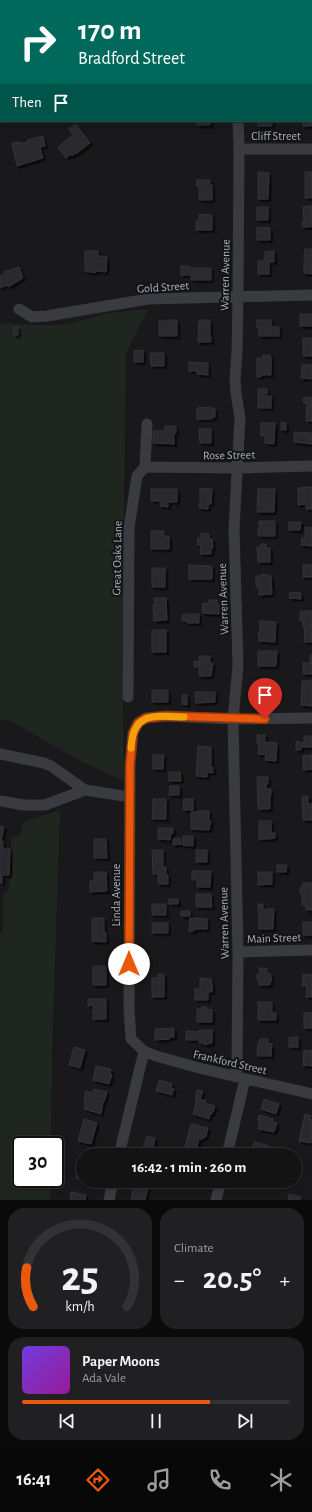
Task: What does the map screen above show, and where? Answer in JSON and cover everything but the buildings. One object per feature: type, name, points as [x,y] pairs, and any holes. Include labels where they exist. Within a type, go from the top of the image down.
[{"type":"street","name":"Warren Avenue","points":[[229,1148],[243,1085],[237,1067],[238,952],[233,719],[238,666],[234,529],[240,418],[236,393],[238,296],[238,122]]},
{"type":"street","name":"Cliff Street","points":[[239,148],[312,149]]},
{"type":"street","name":"Gold Street","points":[[19,309],[32,317],[47,316],[148,299],[312,295]]},
{"type":"street","name":"Great Oaks Lane","points":[[128,697],[129,528],[137,476],[145,467],[147,424]]},
{"type":"street","name":"Rose Street","points":[[145,467],[238,468],[312,466]]},
{"type":"street","name":"Linda Avenue","points":[[144,1051],[131,1039],[129,1009],[130,797],[131,745],[133,733],[138,723],[146,718],[166,716],[233,719]]},
{"type":"street","points":[[233,719],[312,718]]},
{"type":"street","points":[[0,754],[44,763],[51,766],[85,790],[130,797]]},
{"type":"street","points":[[0,801],[24,805],[45,804],[85,790]]},
{"type":"street","name":"Main Street","points":[[238,952],[312,950]]},
{"type":"street","points":[[121,1148],[144,1051]]},
{"type":"street","name":"Frankford Street","points":[[144,1051],[177,1062],[312,1094]]},
{"type":"street","points":[[109,1200],[112,1188]]},
{"type":"street","points":[[216,1200],[219,1188]]},
{"type":"shaded area","points":[[148,309],[126,353],[122,652],[124,781],[80,761],[11,721],[0,719],[0,323],[66,325],[108,313]]},
{"type":"shaded area","points":[[60,810],[52,1051],[51,1136],[12,1136],[12,1188],[50,1188],[50,1200],[0,1200],[0,933],[3,932],[3,893],[7,893],[12,874],[11,838],[20,835],[23,822]]},
{"type":"slow traffic","points":[[131,748],[133,733],[138,723],[146,718],[166,716],[184,717]]},
{"type":"route","points":[[129,964],[130,764],[133,733],[138,723],[146,718],[166,716],[265,719]]}]
